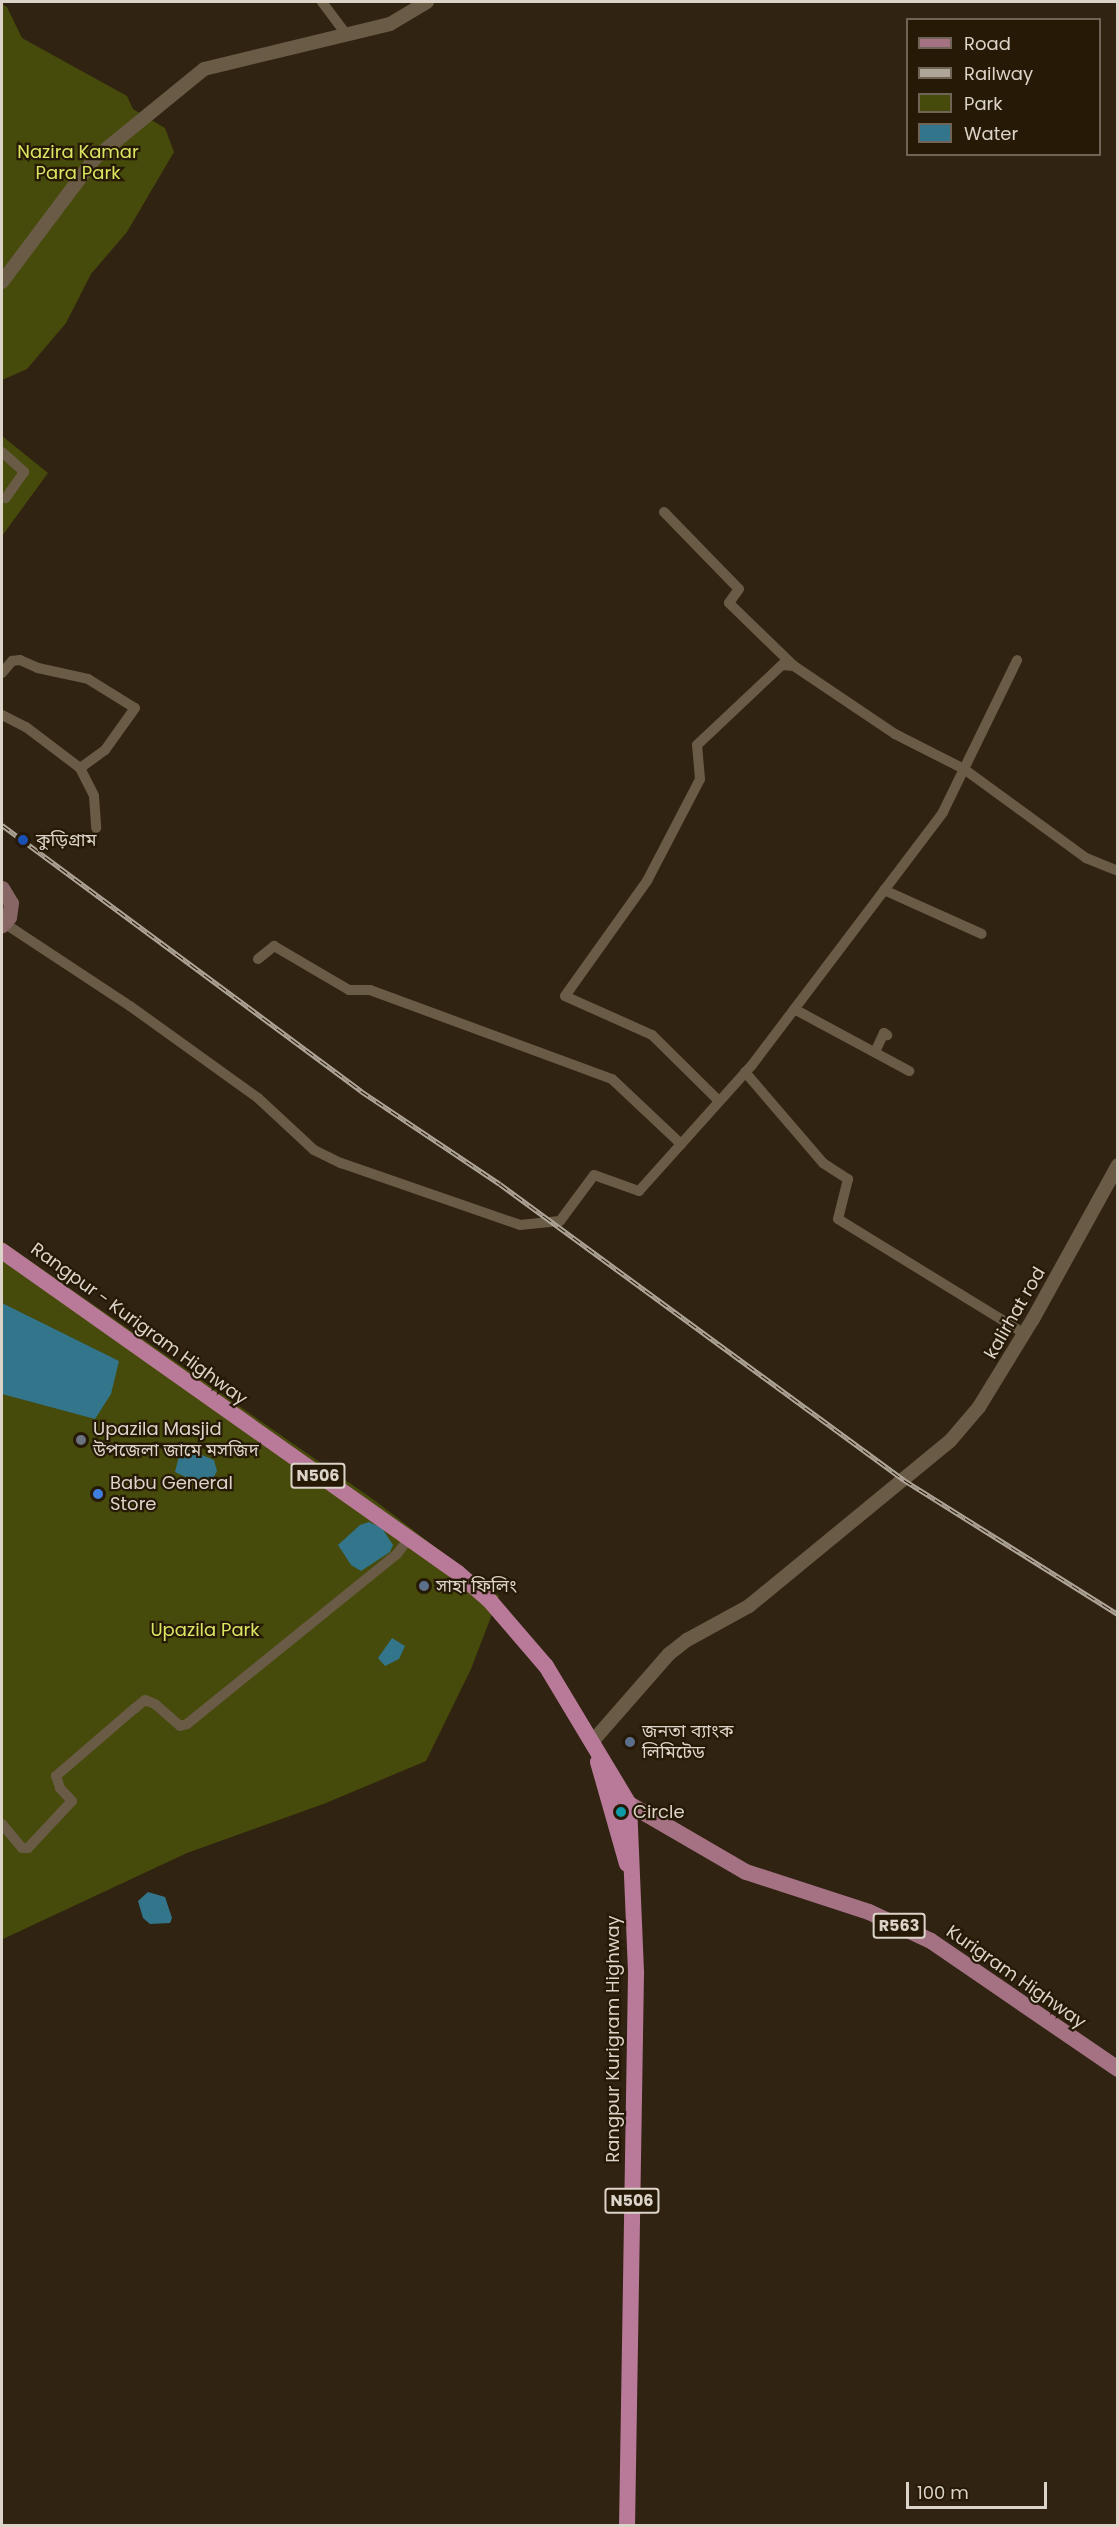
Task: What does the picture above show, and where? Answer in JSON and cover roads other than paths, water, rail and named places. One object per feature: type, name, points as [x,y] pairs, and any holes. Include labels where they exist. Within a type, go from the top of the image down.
[{"type":"highway","name":"Rangpur - Kurigram Highway","points":[[2,1251],[409,1538],[474,1587],[521,1634],[552,1674],[592,1742]]},
{"type":"highway","name":"N506","points":[[592,1742],[631,1876]]},
{"type":"highway","name":"N506","points":[[592,1742],[629,1804],[632,1823],[631,1876]]},
{"type":"highway","name":"Rangpur Kurigram Highway","points":[[627,2526],[636,1974],[631,1876]]},
{"type":"main road","points":[[2,888],[11,903],[3,924]]},
{"type":"main road","name":"Kurigram Highway","points":[[608,1802],[629,1804],[746,1872],[869,1912],[931,1941],[1118,2069]]},
{"type":"main road","points":[[614,1823],[659,1822]]},
{"type":"street","points":[[322,2],[346,34]]},
{"type":"street","points":[[2,282],[95,158],[204,69],[390,24],[427,2]]},
{"type":"street","points":[[2,452],[24,472],[6,498]]},
{"type":"street","points":[[664,512],[739,589],[729,603],[794,666],[895,734],[964,769],[1086,858],[1118,871]]},
{"type":"street","points":[[2,673],[12,661],[20,660],[38,668],[88,679],[135,708],[105,750],[80,768]]},
{"type":"street","points":[[3,924],[130,1006],[258,1098],[314,1150],[467,1208],[520,1225],[560,1221],[594,1175],[639,1191],[745,1072],[943,812],[1017,660]]},
{"type":"street","points":[[719,1101],[652,1035],[565,996],[647,881],[700,779],[697,745],[782,665],[794,666]]},
{"type":"street","points":[[2,715],[26,727],[80,768],[94,796],[96,828]]},
{"type":"street","points":[[884,890],[982,934]]},
{"type":"street","points":[[258,959],[274,946],[349,990],[370,990],[612,1079],[681,1144]]},
{"type":"street","points":[[794,1009],[909,1071]]},
{"type":"street","points":[[875,1052],[884,1032],[887,1035]]},
{"type":"street","points":[[745,1072],[823,1163],[848,1179],[838,1219],[1025,1334]]},
{"type":"street","name":"kalirhat rod","points":[[592,1742],[669,1654],[749,1606],[925,1464],[972,1416],[1025,1334],[1118,1165]]},
{"type":"street","points":[[2,1824],[22,1848],[28,1848],[72,1801],[60,1788],[56,1776],[141,1703],[155,1704],[180,1726],[187,1724],[397,1554],[409,1538]]},
{"type":"water","points":[[2,1303],[119,1361],[111,1394],[95,1419],[2,1394]]},
{"type":"water","points":[[187,1449],[214,1460],[217,1471],[210,1484],[202,1485],[175,1472],[180,1452]]},
{"type":"water","points":[[369,1522],[382,1528],[393,1545],[390,1552],[361,1571],[351,1565],[338,1545],[360,1525]]},
{"type":"water","points":[[392,1638],[405,1646],[399,1659],[385,1666],[378,1658]]},
{"type":"water","points":[[148,1892],[165,1897],[172,1918],[170,1923],[150,1924],[143,1918],[138,1901]]},
{"type":"railway","points":[[2,825],[361,1091],[500,1184],[904,1480],[1118,1614]]},
{"type":"place","name":"কুড়িগ্রাম","points":[[23,840]]},
{"type":"place","name":"Upazila Masjid উপজেলা জামে মসজিদ","points":[[81,1440]]},
{"type":"place","name":"Babu General Store","points":[[98,1494]]},
{"type":"place","name":"সাহা ফিলিং","points":[[424,1586]]},
{"type":"place","name":"জনতা ব্যাংক লিমিটেড","points":[[630,1742]]},
{"type":"place","name":"Circle","points":[[621,1812]]},
{"type":"park label","name":"Nazira Kamar Para Park","points":[[78,163]]},
{"type":"park label","name":"Upazila Park","points":[[205,1630]]}]
